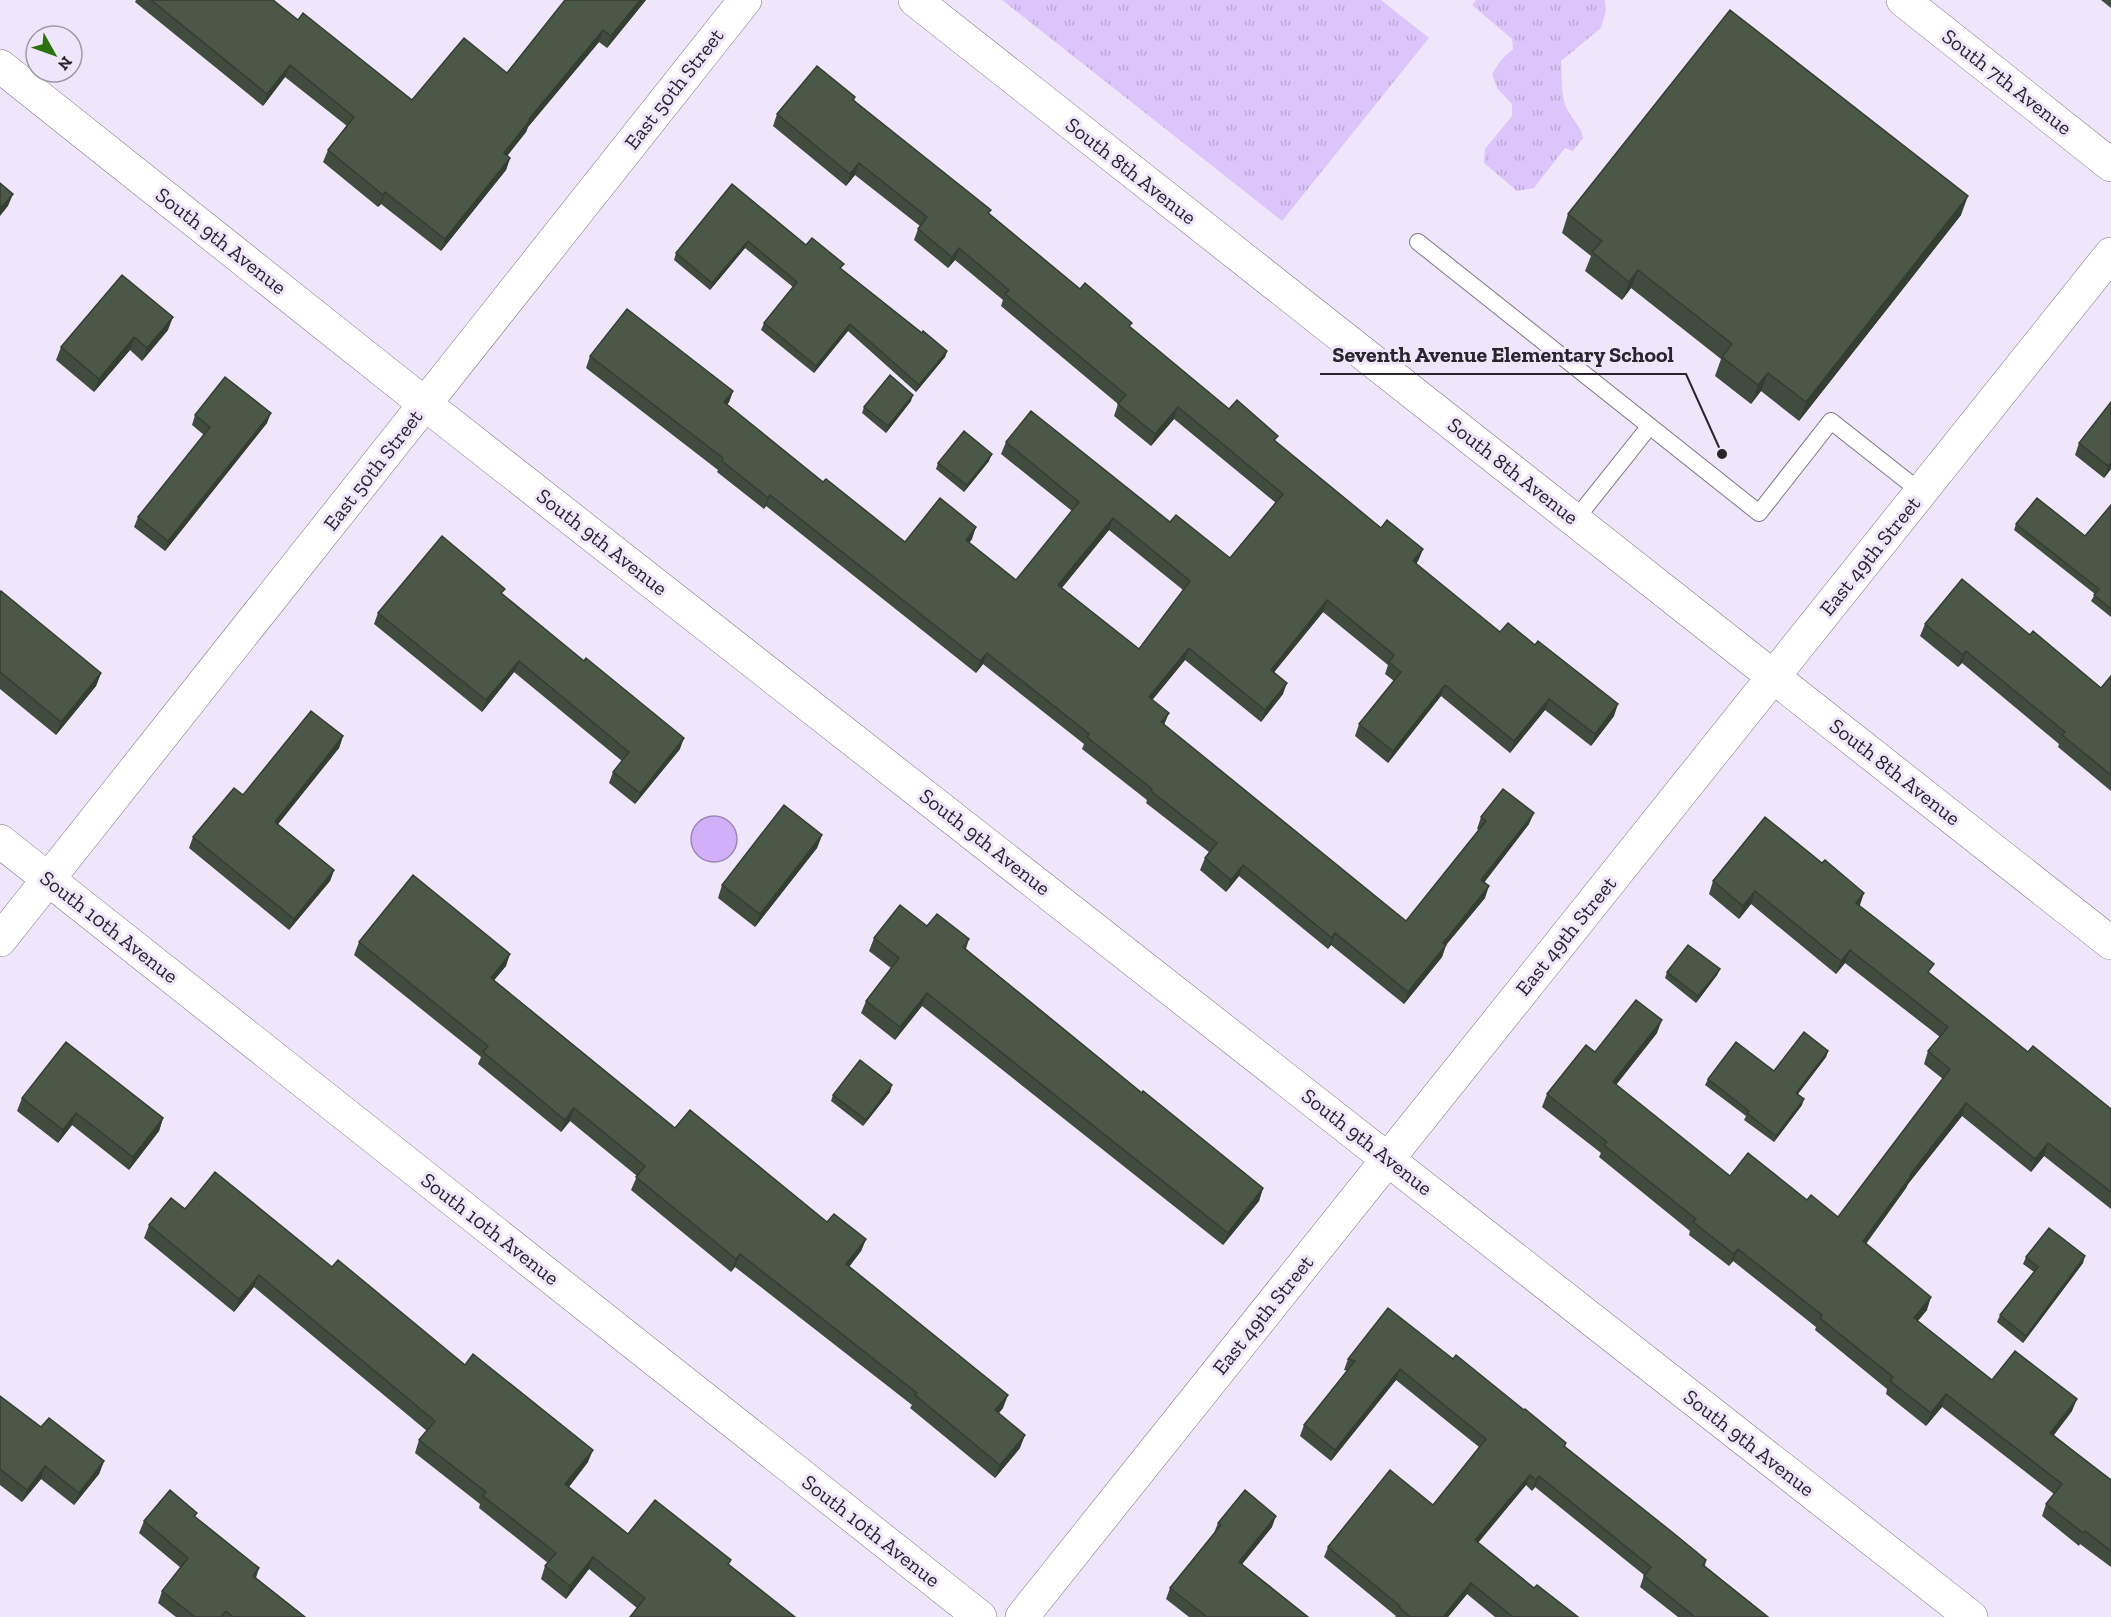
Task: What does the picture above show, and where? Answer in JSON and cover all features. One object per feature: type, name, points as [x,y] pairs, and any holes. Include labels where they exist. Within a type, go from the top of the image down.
[{"type":"street","name":"East 50th Street","points":[[0,940],[745,0]]},
{"type":"street","name":"South 8th Avenue","points":[[915,0],[2111,943]]},
{"type":"street","name":"South 7th Avenue","points":[[1902,0],[2111,165]]},
{"type":"street","name":"South 9th Avenue","points":[[0,66],[425,404],[1971,1617]]},
{"type":"street","name":"East 49th Street","points":[[1022,1617],[2111,254]]},
{"type":"street","name":"South 10th Avenue","points":[[0,841],[980,1617]]},
{"type":"lane","points":[[1418,242],[1759,513],[1831,421],[1921,492]]},
{"type":"lane","points":[[1575,520],[1649,427]]},
{"type":"green space","points":[[1002,0],[1381,0],[1429,38],[1282,221]]},
{"type":"green space","points":[[1476,0],[1605,0],[1606,10],[1601,28],[1561,61],[1565,104],[1583,138],[1573,151],[1565,148],[1534,188],[1517,191],[1484,163],[1485,149],[1512,116],[1512,104],[1497,88],[1492,74],[1501,60],[1513,49],[1512,39],[1472,5]]},
{"type":"shaded area","points":[[714,816],[730,823],[737,839],[730,855],[714,862],[698,855],[691,839],[698,823]]},
{"type":"building","points":[[151,0],[273,0],[298,20],[303,13],[412,100],[464,38],[507,73],[565,0],[640,0],[611,36],[603,30],[529,119],[504,153],[510,158],[445,239],[385,192],[383,195],[328,150],[354,117],[290,65],[267,94]]},
{"type":"building","points":[[1730,10],[1968,196],[1806,402],[1768,373],[1758,385],[1722,357],[1732,344],[1638,270],[1629,282],[1592,252],[1602,241],[1568,214]]},
{"type":"building","points":[[817,66],[855,97],[853,100],[991,210],[988,213],[1080,289],[1085,283],[1132,323],[1129,326],[1229,409],[1237,400],[1278,436],[1274,440],[1381,528],[1387,520],[1423,549],[1413,561],[1500,632],[1508,623],[1535,645],[1538,641],[1618,704],[1595,734],[1549,699],[1514,741],[1445,685],[1393,751],[1359,724],[1401,672],[1389,662],[1394,655],[1327,600],[1271,670],[1287,683],[1265,710],[1189,648],[1149,697],[1169,713],[1161,722],[1406,921],[1486,821],[1481,817],[1503,789],[1534,813],[1481,880],[1489,886],[1443,943],[1446,945],[1408,992],[1335,933],[1332,938],[1243,865],[1231,880],[1205,858],[1217,843],[1087,737],[1089,734],[987,653],[980,661],[770,495],[768,498],[722,461],[723,458],[590,356],[627,309],[733,391],[724,402],[823,482],[826,479],[905,542],[940,498],[976,527],[966,540],[1016,580],[1079,502],[1006,442],[1031,411],[1170,522],[1176,515],[1230,558],[1283,494],[1178,407],[1155,434],[1118,404],[1126,395],[1005,294],[1009,290],[959,248],[952,257],[918,229],[927,217],[859,163],[850,174],[777,114]],"holes":[[[1113,518],[1190,581],[1139,649],[1058,585]]]},
{"type":"building","points":[[0,183],[13,194],[0,209]]},
{"type":"building","points":[[732,184],[806,245],[812,238],[844,264],[840,268],[947,351],[919,385],[850,324],[816,366],[764,323],[797,282],[748,241],[712,283],[676,253]]},
{"type":"building","points":[[122,275],[173,317],[147,348],[134,337],[99,379],[61,347]]},
{"type":"building","points":[[890,375],[913,395],[888,426],[864,407]]},
{"type":"building","points":[[225,377],[271,413],[168,541],[138,517],[210,427],[195,415]]},
{"type":"building","points":[[2111,402],[2111,463],[2108,466],[2079,443]]},
{"type":"building","points":[[964,431],[992,454],[967,485],[938,463]]},
{"type":"building","points":[[2037,498],[2085,536],[2111,505],[2111,609],[2094,595],[2099,589],[2016,524]]},
{"type":"building","points":[[442,536],[505,589],[501,593],[584,661],[586,658],[684,738],[640,793],[613,772],[629,752],[519,661],[486,700],[378,613]]},
{"type":"building","points":[[1962,579],[2030,635],[2033,631],[2101,688],[2111,676],[2111,775],[2062,735],[2065,732],[1966,651],[1963,655],[1925,624]]},
{"type":"building","points":[[1,591],[101,673],[61,722],[0,672]]},
{"type":"building","points":[[311,711],[343,736],[275,822],[334,870],[294,919],[193,837],[234,788],[243,795]]},
{"type":"building","points":[[784,805],[822,835],[760,914],[722,885]]},
{"type":"building","points":[[1765,817],[1822,863],[1825,860],[1864,893],[1856,903],[1934,964],[1928,972],[2028,1052],[2033,1046],[2111,1109],[2111,1192],[2048,1143],[2035,1159],[1966,1103],[1910,1175],[1863,1241],[1931,1297],[1914,1318],[1992,1380],[2015,1351],[2077,1399],[2050,1433],[2111,1480],[2111,1551],[2085,1531],[2083,1533],[2046,1504],[2062,1484],[1946,1394],[1931,1413],[1890,1381],[1893,1377],[1820,1318],[1822,1315],[1738,1249],[1734,1254],[1693,1222],[1696,1219],[1604,1145],[1607,1142],[1547,1094],[1586,1045],[1595,1052],[1636,1000],[1662,1020],[1613,1082],[1730,1176],[1748,1153],[1807,1200],[1811,1195],[1838,1217],[1950,1069],[1928,1051],[1948,1027],[1850,950],[1841,961],[1755,891],[1743,906],[1713,881]]},
{"type":"building","points":[[413,875],[510,954],[491,978],[675,1128],[690,1110],[827,1222],[834,1214],[866,1239],[846,1264],[1008,1395],[995,1410],[1025,1435],[1000,1465],[915,1395],[917,1393],[740,1254],[736,1259],[636,1177],[645,1166],[574,1108],[565,1120],[483,1052],[488,1046],[359,942]]},
{"type":"building","points":[[900,905],[927,926],[937,914],[969,939],[963,947],[1263,1188],[1228,1233],[927,993],[900,1027],[866,1001],[899,958],[874,938]]},
{"type":"building","points":[[1688,945],[1720,969],[1698,996],[1667,972]]},
{"type":"building","points":[[1804,1032],[1828,1051],[1796,1093],[1804,1099],[1776,1136],[1747,1113],[1749,1111],[1708,1079],[1736,1042],[1774,1071]]},
{"type":"building","points":[[66,1042],[163,1118],[133,1157],[76,1113],[63,1130],[22,1098]]},
{"type":"building","points":[[860,1060],[892,1085],[866,1120],[833,1095]]},
{"type":"building","points":[[215,1172],[332,1267],[338,1260],[465,1365],[473,1354],[593,1450],[565,1484],[628,1534],[655,1500],[731,1560],[728,1564],[795,1617],[630,1617],[645,1598],[593,1557],[570,1586],[545,1566],[556,1553],[483,1496],[486,1492],[419,1440],[435,1421],[259,1275],[239,1299],[149,1225],[171,1198],[185,1209]]},
{"type":"building","points":[[2049,1228],[2085,1256],[2026,1336],[2000,1315],[2038,1267],[2026,1257]]},
{"type":"building","points":[[1388,1308],[1453,1359],[1456,1355],[1525,1409],[1566,1443],[1564,1446],[1706,1560],[1703,1565],[1768,1617],[1695,1617],[1644,1576],[1651,1567],[1539,1476],[1536,1480],[1530,1475],[1475,1540],[1534,1588],[1537,1585],[1578,1617],[1513,1617],[1471,1583],[1443,1617],[1410,1617],[1400,1606],[1328,1547],[1390,1470],[1433,1505],[1486,1439],[1400,1369],[1335,1450],[1304,1425],[1355,1361],[1348,1359]]},
{"type":"building","points":[[0,1396],[41,1427],[49,1418],[104,1461],[79,1493],[45,1466],[27,1490],[0,1469]]},
{"type":"building","points":[[170,1490],[197,1513],[194,1516],[259,1568],[253,1576],[305,1617],[233,1617],[226,1611],[221,1617],[195,1617],[162,1591],[188,1558],[144,1521]]},
{"type":"building","points":[[1245,1490],[1276,1516],[1239,1562],[1308,1617],[1207,1617],[1170,1588],[1221,1525],[1218,1523]]},
{"type":"place","name":"Seventh Avenue Elementary School","points":[[1722,454]]}]
